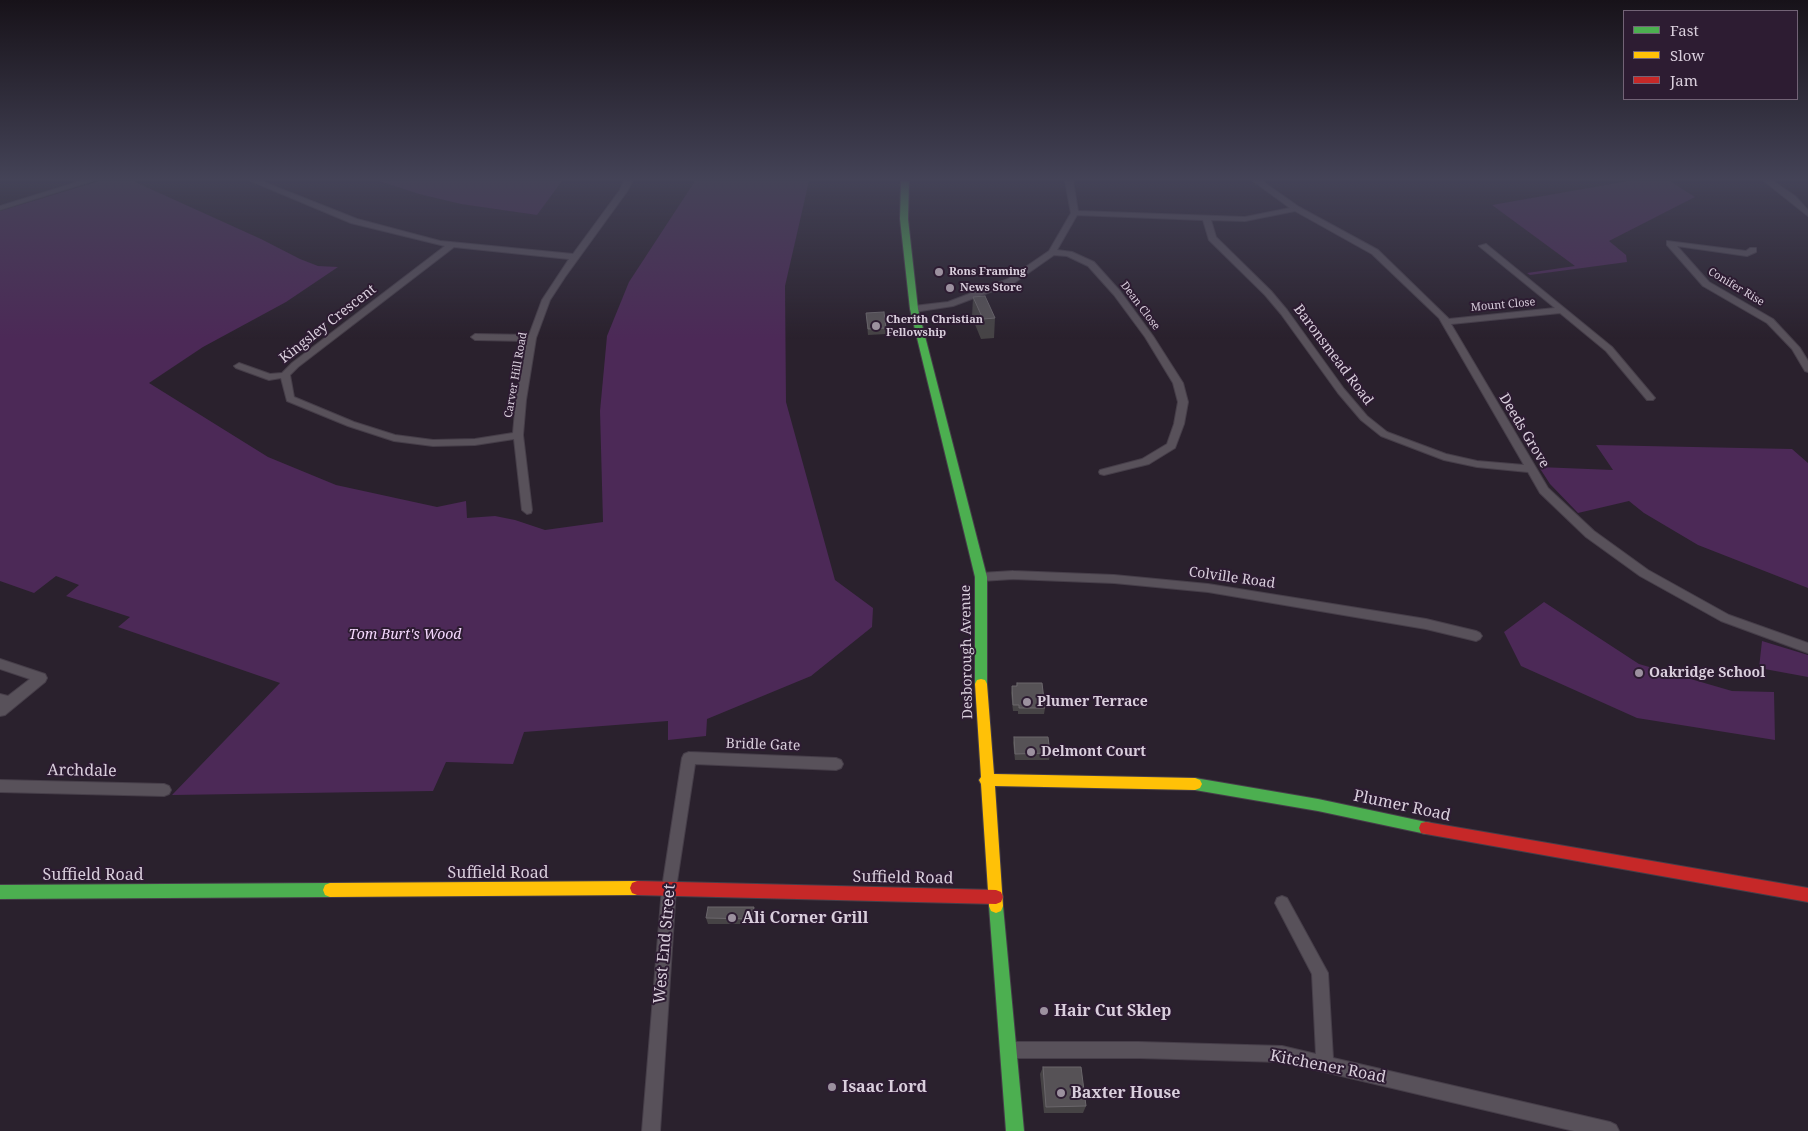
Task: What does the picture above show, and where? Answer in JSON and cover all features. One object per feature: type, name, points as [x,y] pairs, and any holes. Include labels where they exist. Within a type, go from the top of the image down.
[{"type":"street","points":[[402,234],[451,246],[575,257]]},
{"type":"street","name":"Carver Hill Road","points":[[527,510],[518,435],[521,400],[532,338],[546,300],[592,234]]},
{"type":"street","name":"Desborough Avenue","points":[[906,234],[914,309],[981,577],[981,693],[986,780],[1010,1050],[1015,1131]]},
{"type":"street","points":[[914,309],[950,304],[1011,281],[1052,252],[1063,234]]},
{"type":"street","name":"Baronsmead Road","points":[[1211,234],[1212,238],[1268,293],[1284,312],[1340,391],[1364,418],[1384,434],[1444,457],[1477,464],[1532,469]]},
{"type":"street","name":"Deeds Grove","points":[[1342,234],[1375,252],[1445,322],[1544,490],[1590,534],[1644,573],[1725,618],[1808,648]]},
{"type":"street","name":"Conifer Rise","points":[[1753,250],[1747,254],[1670,243],[1706,284],[1770,320],[1796,348],[1808,369]]},
{"type":"street","name":"Kingsley Crescent","points":[[451,246],[285,375],[290,399],[351,424],[394,438],[433,443],[475,442],[518,435]]},
{"type":"street","name":"Mount Close","points":[[1483,246],[1608,349],[1650,398]]},
{"type":"street","name":"Dean Close","points":[[1052,252],[1069,254],[1090,264],[1117,293],[1149,336],[1178,383],[1183,402],[1179,424],[1171,446],[1145,462],[1104,472]]},
{"type":"street","name":"Mount Close","points":[[1445,322],[1562,310]]},
{"type":"street","points":[[475,337],[532,338]]},
{"type":"street","points":[[239,366],[270,377],[285,375]]},
{"type":"street","name":"Colville Road","points":[[981,577],[1013,575],[1114,579],[1208,588],[1426,624],[1476,636]]},
{"type":"street","points":[[0,664],[41,678],[3,704]]},
{"type":"street","name":"Bridle Gate","points":[[689,758],[836,764]]},
{"type":"street","name":"West End Street","points":[[651,1131],[669,888],[689,758]]},
{"type":"street","name":"Plumer Road","points":[[986,780],[1186,782],[1318,805],[1469,837],[1808,894]]},
{"type":"street","name":"Archdale","points":[[0,786],[164,790]]},
{"type":"street","name":"Suffield Road","points":[[0,892],[669,888],[996,897]]},
{"type":"street","points":[[1282,903],[1320,972],[1325,1063]]},
{"type":"street","name":"Kitchener Road","points":[[1010,1050],[1139,1050],[1282,1054],[1610,1131]]},
{"type":"green space","name":"Tom Burt's Wood","points":[[0,234],[249,234],[318,266],[338,267],[286,302],[203,347],[149,383],[268,457],[336,485],[437,507],[466,501],[467,518],[495,516],[515,520],[545,530],[603,522],[600,411],[607,336],[629,282],[661,234],[797,234],[785,286],[786,402],[835,580],[873,608],[872,627],[811,676],[707,719],[706,736],[668,740],[668,721],[524,732],[513,764],[446,762],[433,791],[172,795],[280,683],[118,627],[130,617],[66,596],[79,585],[56,576],[34,593],[0,581]]},
{"type":"green space","points":[[1531,234],[1623,234],[1609,241],[1626,255],[1627,262],[1530,275],[1527,273],[1575,266]]},
{"type":"green space","points":[[1596,445],[1792,449],[1808,463],[1808,588],[1698,545],[1644,513],[1629,501],[1578,513],[1550,484],[1539,467],[1613,470]]},
{"type":"green space","points":[[1544,602],[1639,664],[1732,691],[1774,692],[1775,740],[1637,718],[1521,666],[1504,632]]},
{"type":"green space","points":[[1762,641],[1808,655],[1808,677],[1759,668]]},
{"type":"building","points":[[985,296],[995,318],[983,319],[973,297]]},
{"type":"building","points":[[884,312],[886,328],[868,329],[866,313]]},
{"type":"building","name":"Plumer Terrace","points":[[1017,683],[1042,683],[1045,708],[1019,708],[1019,705],[1013,705],[1012,686],[1017,686]]},
{"type":"building","name":"Delmont Court","points":[[1014,737],[1048,737],[1050,753],[1015,754]]},
{"type":"building","points":[[708,907],[754,907],[752,919],[706,918]]},
{"type":"building","name":"Baxter House","points":[[1043,1067],[1081,1067],[1086,1106],[1046,1107]]},
{"type":"traffic: fast","points":[[906,234],[914,309],[981,577],[981,684]]},
{"type":"traffic: fast","points":[[1195,784],[1318,805],[1426,828]]},
{"type":"traffic: fast","points":[[0,892],[330,890]]},
{"type":"traffic: fast","points":[[996,906],[1015,1131]]},
{"type":"traffic: slow","points":[[981,684],[996,906]]},
{"type":"traffic: slow","points":[[986,780],[1195,784]]},
{"type":"traffic: slow","points":[[330,890],[637,888]]},
{"type":"traffic: jam","points":[[1426,828],[1808,895]]},
{"type":"traffic: jam","points":[[637,888],[996,897]]},
{"type":"place","name":"Rons Framing","points":[[939,272]]},
{"type":"place","name":"News Store","points":[[950,288]]},
{"type":"place","name":"Cherith Christian Fellowship","points":[[876,326]]},
{"type":"place","name":"Oakridge School","points":[[1639,673]]},
{"type":"place","name":"Plumer Terrace","points":[[1027,702]]},
{"type":"place","name":"Delmont Court","points":[[1031,752]]},
{"type":"place","name":"Ali Corner Grill","points":[[732,918]]},
{"type":"place","name":"Hair Cut Sklep","points":[[1044,1011]]},
{"type":"place","name":"Isaac Lord","points":[[832,1087]]},
{"type":"place","name":"Baxter House","points":[[1061,1093]]}]
